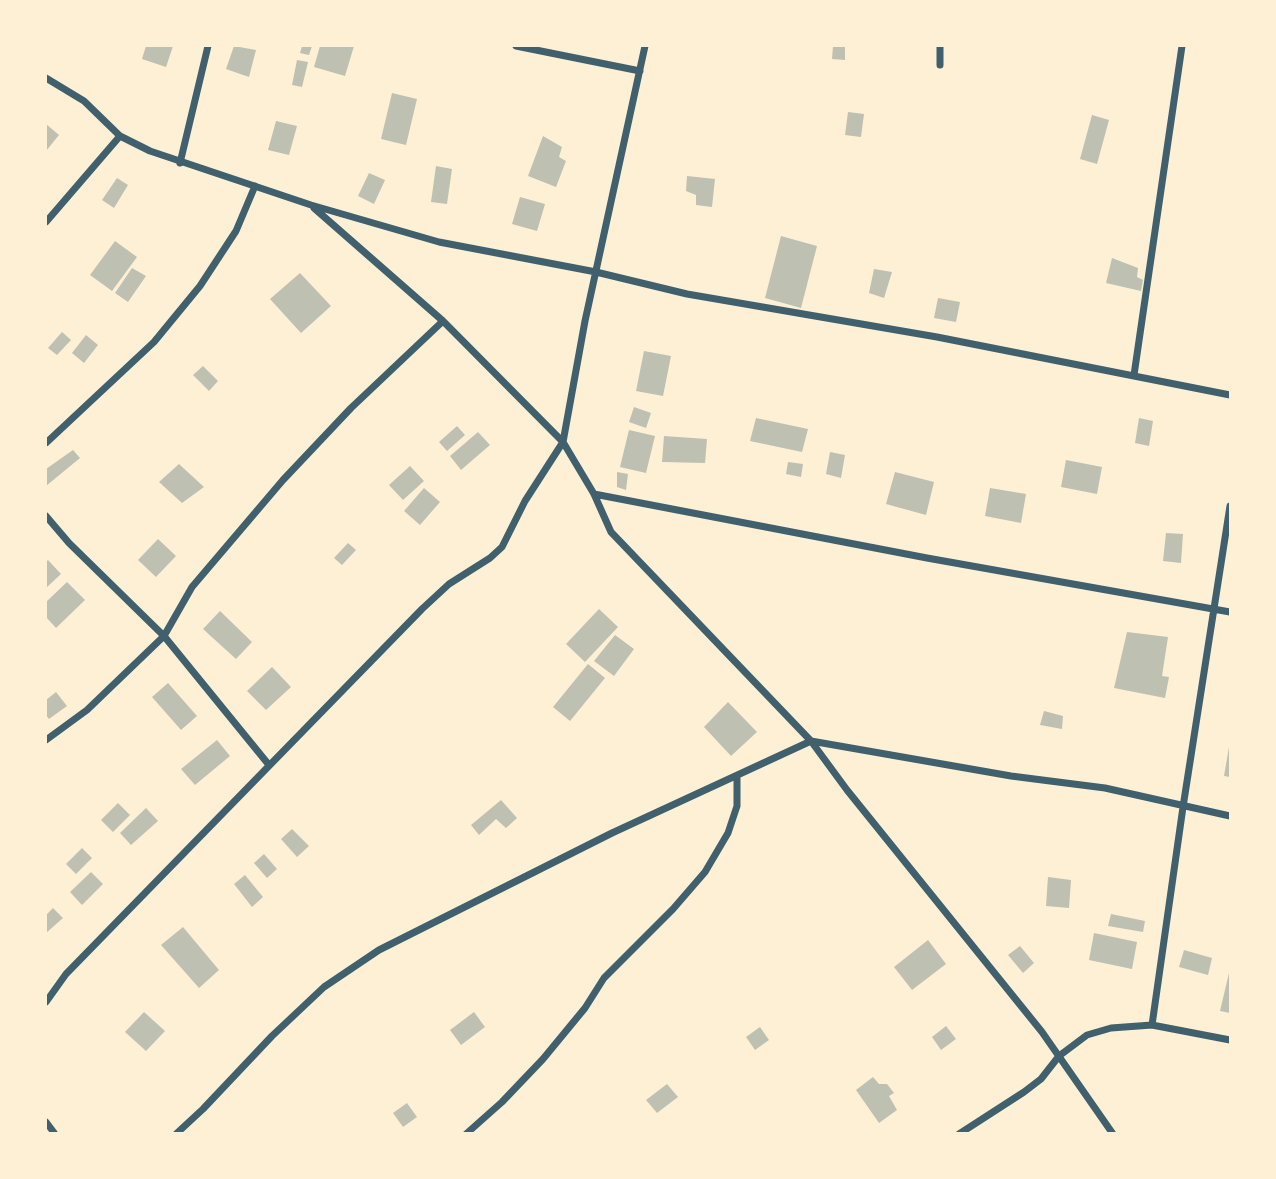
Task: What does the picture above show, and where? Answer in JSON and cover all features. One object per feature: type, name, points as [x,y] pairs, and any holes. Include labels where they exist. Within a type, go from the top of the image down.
[{"type":"street","points":[[180,163],[208,46]]},
{"type":"street","points":[[516,46],[640,71]]},
{"type":"street","points":[[46,1002],[66,974],[431,601],[449,584],[490,558],[502,547],[526,501],[563,442],[596,272],[645,46]]},
{"type":"street","points":[[940,46],[940,65]]},
{"type":"street","points":[[1134,375],[1182,46]]},
{"type":"street","points":[[46,78],[84,101],[120,136],[150,151],[311,205],[439,242],[596,272],[687,294],[937,337],[1230,395]]},
{"type":"street","points":[[46,222],[120,136]]},
{"type":"street","points":[[46,443],[154,342],[200,286],[236,231],[255,186]]},
{"type":"street","points":[[311,205],[443,321],[563,442],[594,494],[611,532],[811,741],[1059,1056],[1113,1133]]},
{"type":"street","points":[[46,740],[87,710],[164,636],[192,587],[283,480],[351,408],[443,321]]},
{"type":"street","points":[[594,494],[1230,612]]},
{"type":"street","points":[[1153,1025],[1183,807],[1230,506]]},
{"type":"street","points":[[46,516],[69,543],[164,636],[269,765]]},
{"type":"street","points":[[176,1133],[204,1109],[272,1036],[324,987],[379,950],[600,839],[811,741],[1011,776],[1105,788],[1230,816]]},
{"type":"street","points":[[466,1133],[502,1102],[543,1059],[604,978],[673,909],[705,872],[728,833],[737,806],[737,776]]},
{"type":"street","points":[[959,1133],[1041,1079],[1059,1056],[1087,1035],[1111,1028],[1153,1025],[1230,1040]]},
{"type":"street","points":[[46,1122],[55,1133]]},
{"type":"building","points":[[146,46],[173,46],[166,67],[142,59]]},
{"type":"building","points":[[234,46],[256,50],[249,77],[226,69]]},
{"type":"building","points":[[302,46],[312,46],[309,55],[300,53]]},
{"type":"building","points":[[320,46],[354,46],[345,76],[314,67]]},
{"type":"building","points":[[833,46],[845,46],[845,60],[832,59]]},
{"type":"building","points":[[297,60],[308,62],[302,87],[292,85]]},
{"type":"building","points":[[392,93],[417,99],[406,145],[381,139]]},
{"type":"building","points":[[848,112],[864,114],[861,137],[845,135]]},
{"type":"building","points":[[1092,115],[1109,120],[1097,164],[1080,159]]},
{"type":"building","points":[[276,121],[297,126],[289,155],[268,150]]},
{"type":"building","points":[[46,124],[59,135],[46,151]]},
{"type":"building","points":[[543,136],[562,147],[559,157],[566,161],[556,187],[528,176]]},
{"type":"building","points":[[436,166],[452,169],[447,204],[431,202]]},
{"type":"building","points":[[369,173],[385,180],[374,204],[358,196]]},
{"type":"building","points":[[687,176],[715,179],[712,207],[696,205],[696,195],[686,191]]},
{"type":"building","points":[[117,178],[128,185],[114,208],[102,200]]},
{"type":"building","points":[[520,197],[545,204],[537,231],[512,224]]},
{"type":"building","points":[[781,236],[817,246],[801,308],[765,298]]},
{"type":"building","points":[[115,241],[137,257],[112,291],[90,275]]},
{"type":"building","points":[[1112,258],[1138,268],[1137,277],[1143,280],[1141,291],[1106,283]]},
{"type":"building","points":[[132,268],[146,276],[128,302],[115,293]]},
{"type":"building","points":[[874,269],[892,272],[884,298],[869,293]]},
{"type":"building","points":[[300,273],[331,306],[301,333],[270,299]]},
{"type":"building","points":[[938,298],[960,302],[956,322],[934,318]]},
{"type":"building","points":[[62,332],[71,340],[57,355],[48,348]]},
{"type":"building","points":[[86,335],[98,345],[84,363],[72,353]]},
{"type":"building","points":[[644,351],[671,356],[663,396],[636,391]]},
{"type":"building","points":[[203,366],[218,381],[209,391],[193,375]]},
{"type":"building","points":[[634,407],[651,413],[646,428],[629,422]]},
{"type":"building","points":[[756,418],[808,429],[802,452],[750,441]]},
{"type":"building","points":[[1139,418],[1153,421],[1149,446],[1135,443]]},
{"type":"building","points":[[457,426],[465,435],[447,451],[439,442]]},
{"type":"building","points":[[629,430],[655,436],[646,473],[620,467]]},
{"type":"building","points":[[478,432],[490,445],[461,470],[450,456]]},
{"type":"building","points":[[664,436],[707,439],[705,463],[662,462]]},
{"type":"building","points":[[73,450],[80,458],[46,486],[46,469]]},
{"type":"building","points":[[830,452],[845,455],[841,478],[826,474]]},
{"type":"building","points":[[1066,460],[1102,467],[1097,494],[1061,487]]},
{"type":"building","points":[[788,462],[803,464],[801,477],[786,474]]},
{"type":"building","points":[[179,464],[204,487],[182,503],[159,482]]},
{"type":"building","points":[[410,466],[424,481],[403,500],[389,485]]},
{"type":"building","points":[[617,472],[628,474],[626,490],[617,487]]},
{"type":"building","points":[[895,472],[934,482],[926,515],[886,504]]},
{"type":"building","points":[[424,488],[440,502],[420,525],[404,511]]},
{"type":"building","points":[[990,488],[1026,494],[1021,523],[985,516]]},
{"type":"building","points":[[1166,533],[1183,534],[1181,563],[1163,561]]},
{"type":"building","points":[[158,539],[176,556],[156,577],[138,560]]},
{"type":"building","points":[[348,543],[356,550],[342,565],[334,558]]},
{"type":"building","points":[[48,560],[61,574],[46,588],[46,562]]},
{"type":"building","points":[[67,582],[85,600],[56,628],[46,617],[46,602]]},
{"type":"building","points":[[599,609],[618,627],[585,662],[566,644]]},
{"type":"building","points":[[220,611],[252,642],[236,659],[203,629]]},
{"type":"building","points":[[1127,632],[1168,637],[1162,676],[1169,677],[1165,698],[1114,688]]},
{"type":"building","points":[[615,635],[634,649],[614,676],[594,661]]},
{"type":"building","points":[[588,664],[605,678],[570,721],[553,707]]},
{"type":"building","points":[[272,667],[291,687],[266,710],[247,691]]},
{"type":"building","points":[[168,683],[197,716],[181,730],[152,697]]},
{"type":"building","points":[[56,692],[67,706],[49,719],[46,715],[46,700]]},
{"type":"building","points":[[728,702],[757,732],[731,756],[704,727]]},
{"type":"building","points":[[1044,711],[1063,716],[1062,729],[1040,725]]},
{"type":"building","points":[[217,740],[230,756],[195,785],[181,769]]},
{"type":"building","points":[[1230,747],[1230,777],[1224,776]]},
{"type":"building","points":[[501,800],[517,818],[506,828],[496,819],[479,835],[471,825]]},
{"type":"building","points":[[118,803],[130,815],[113,832],[101,820]]},
{"type":"building","points":[[146,808],[158,821],[131,845],[120,833]]},
{"type":"building","points":[[292,829],[309,846],[297,857],[281,839]]},
{"type":"building","points":[[82,848],[92,858],[76,874],[66,864]]},
{"type":"building","points":[[264,854],[277,869],[267,878],[254,863]]},
{"type":"building","points":[[91,872],[103,884],[82,905],[70,892]]},
{"type":"building","points":[[245,875],[263,897],[252,907],[234,884]]},
{"type":"building","points":[[1048,877],[1071,880],[1069,908],[1046,906]]},
{"type":"building","points":[[53,908],[63,918],[46,933],[46,915]]},
{"type":"building","points":[[1111,914],[1145,921],[1143,932],[1108,926]]},
{"type":"building","points":[[183,927],[219,970],[199,988],[161,945]]},
{"type":"building","points":[[1094,933],[1137,942],[1132,969],[1089,960]]},
{"type":"building","points":[[928,940],[946,964],[912,990],[894,967]]},
{"type":"building","points":[[1020,946],[1034,963],[1023,973],[1008,955]]},
{"type":"building","points":[[1184,950],[1212,958],[1208,975],[1179,967]]},
{"type":"building","points":[[1230,973],[1230,1013],[1220,1011]]},
{"type":"building","points":[[144,1012],[165,1031],[146,1051],[125,1032]]},
{"type":"building","points":[[474,1012],[485,1027],[461,1045],[450,1030]]},
{"type":"building","points":[[946,1026],[956,1039],[941,1050],[932,1037]]},
{"type":"building","points":[[760,1027],[769,1040],[755,1050],[746,1037]]},
{"type":"building","points":[[873,1077],[879,1084],[887,1084],[894,1093],[889,1096],[897,1110],[879,1123],[856,1090]]},
{"type":"building","points":[[667,1084],[678,1097],[657,1113],[646,1100]]},
{"type":"building","points":[[407,1103],[417,1117],[403,1127],[393,1113]]}]
